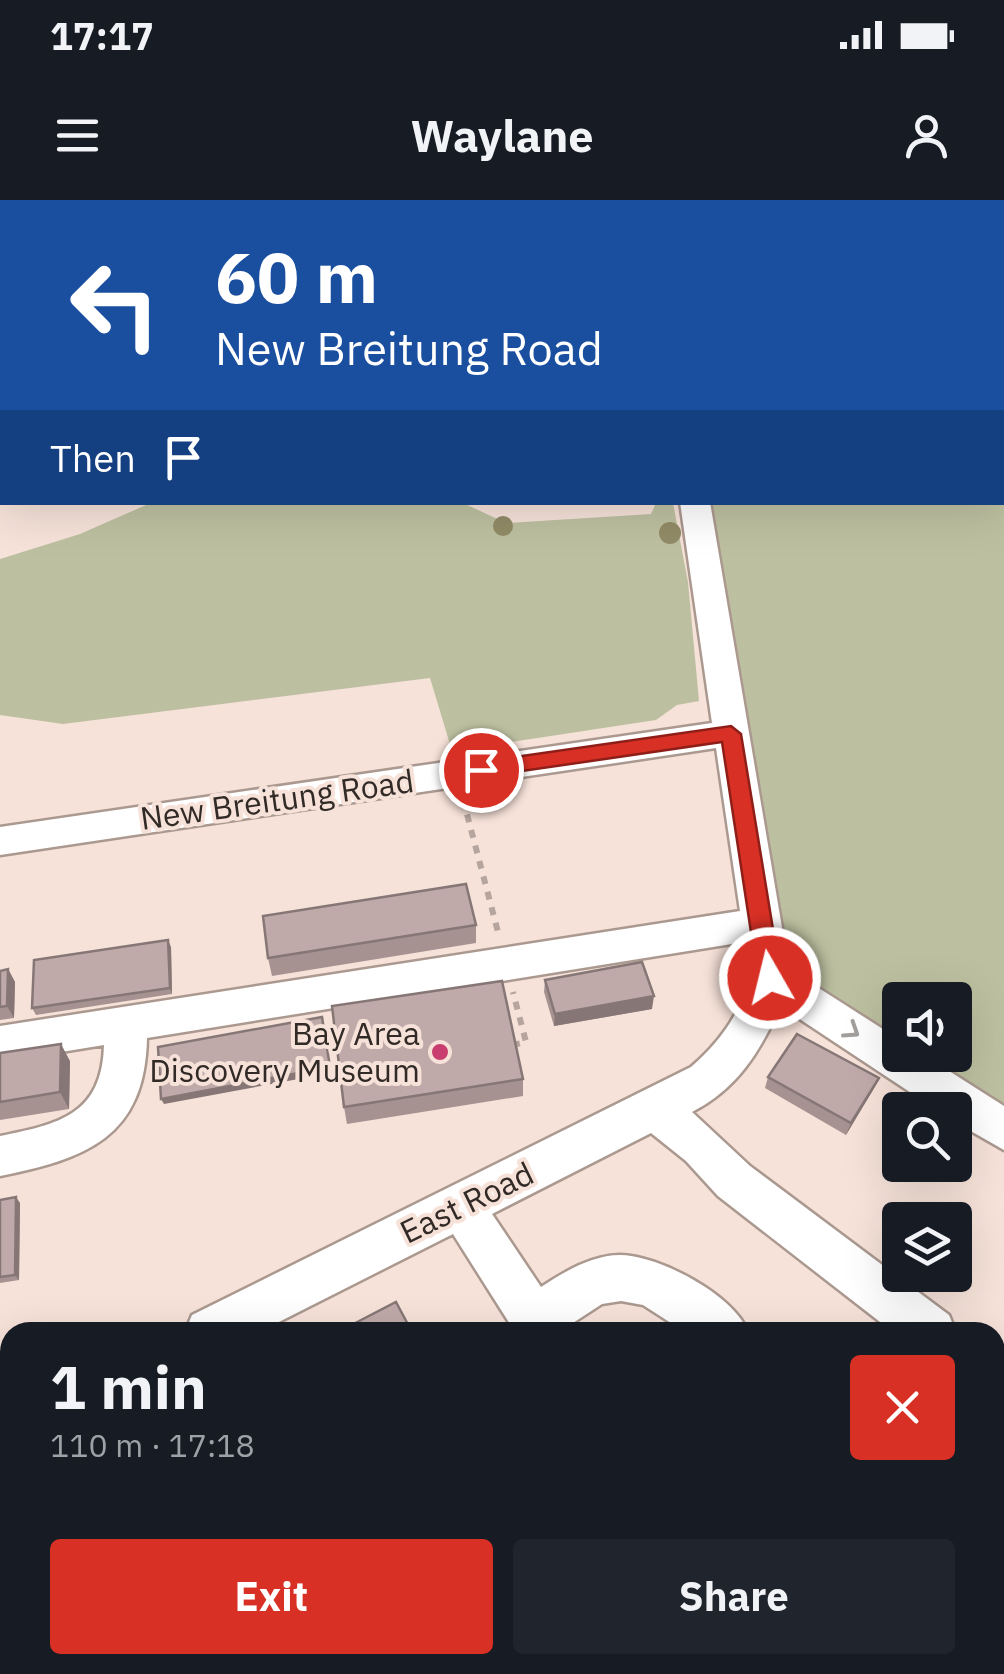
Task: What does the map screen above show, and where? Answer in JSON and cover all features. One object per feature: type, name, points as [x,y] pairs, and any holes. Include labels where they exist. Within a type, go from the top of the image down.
[{"type":"street","points":[[695,505],[770,978],[1004,1130]]},
{"type":"street","name":"New Breitung Road","points":[[0,841],[731,734]]},
{"type":"street","points":[[0,1044],[762,923]]},
{"type":"street","name":"East Road","points":[[229,1322],[656,1110],[723,1069],[754,1022],[770,978]]},
{"type":"street","points":[[0,1156],[40,1149],[82,1133],[110,1110],[122,1087],[127,1062],[126,1024]]},
{"type":"street","points":[[656,1110],[702,1147],[734,1181],[919,1322]]},
{"type":"street","points":[[461,1206],[534,1320],[603,1280],[634,1280],[669,1292],[710,1322]]},
{"type":"path","points":[[456,774],[499,937]]},
{"type":"path","points":[[512,1045],[526,1042],[513,990]]},
{"type":"green space","points":[[146,505],[467,505],[506,523],[651,514],[655,505],[673,505],[688,582],[699,701],[677,705],[656,720],[452,751],[430,678],[63,724],[0,715],[0,559],[80,534]]},
{"type":"green space","points":[[712,505],[1004,505],[1004,1106],[951,1072],[972,1072],[972,982],[882,982],[882,1027],[787,966]]},
{"type":"building","points":[[466,884],[476,925],[268,958],[263,916]]},
{"type":"building","points":[[168,940],[170,988],[32,1008],[34,960]]},
{"type":"building","points":[[642,962],[654,996],[555,1014],[545,980]]},
{"type":"building","points":[[8,969],[7,1006],[0,1007],[0,971]]},
{"type":"building","points":[[502,981],[523,1079],[344,1107],[332,1006]]},
{"type":"building","points":[[322,1017],[330,1067],[161,1099],[158,1047]]},
{"type":"building","points":[[797,1034],[879,1078],[851,1123],[768,1077]]},
{"type":"building","points":[[61,1044],[60,1092],[0,1102],[0,1053]]},
{"type":"building","points":[[16,1197],[15,1275],[0,1277],[0,1200]]},
{"type":"building","points":[[396,1302],[407,1322],[357,1322]]},
{"type":"place","name":"Bay Area Discovery Museum","points":[[440,1052]]},
{"type":"route","points":[[481,770],[731,734],[770,978]]}]
